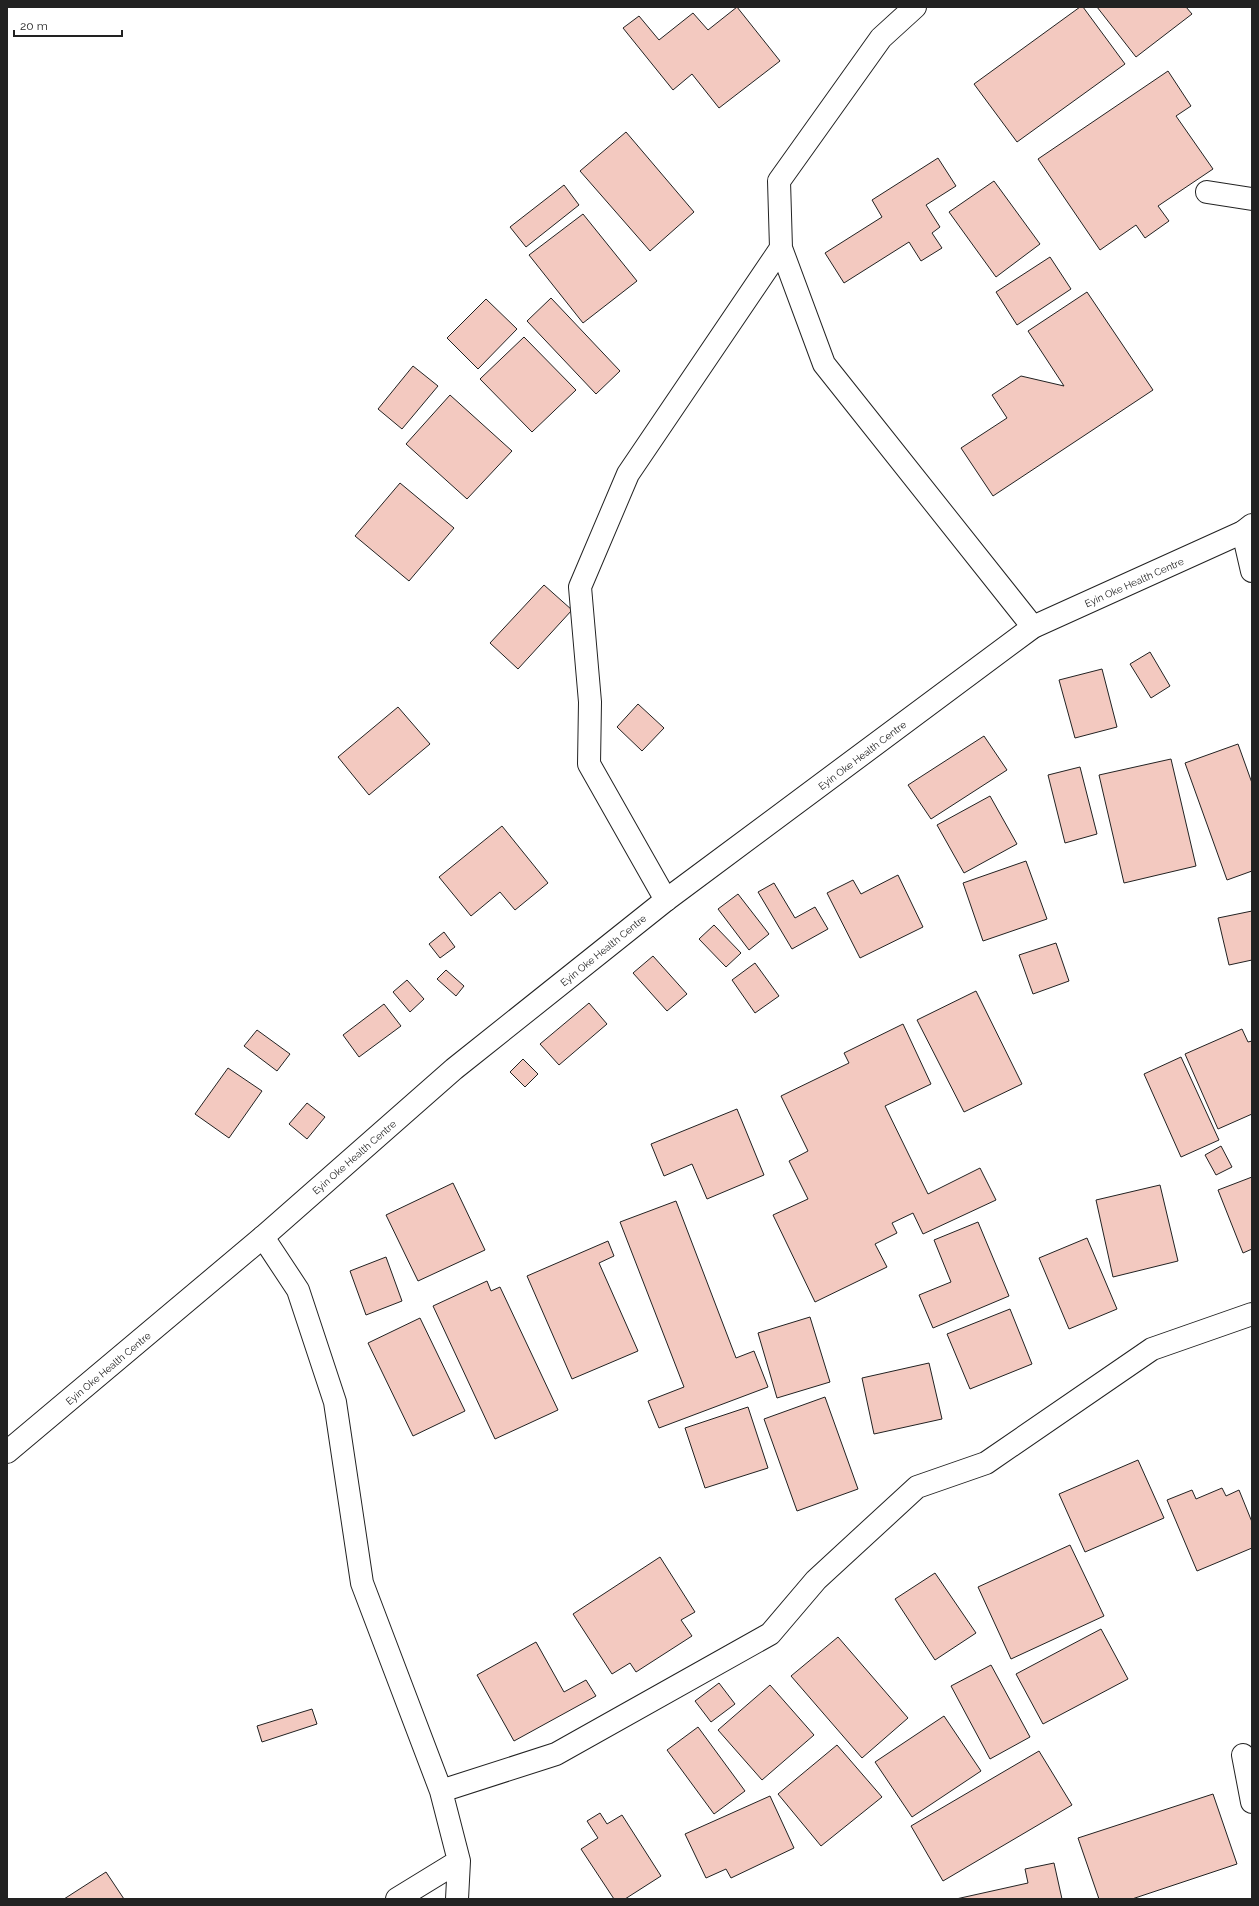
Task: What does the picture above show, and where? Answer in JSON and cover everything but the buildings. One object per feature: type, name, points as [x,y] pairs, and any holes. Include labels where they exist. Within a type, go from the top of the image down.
[{"type":"street","points":[[915,7],[882,38],[779,181],[781,248],[824,364],[1033,627]]},
{"type":"street","points":[[1207,192],[1252,199]]},
{"type":"street","points":[[666,900],[589,764],[590,702],[580,588],[628,474],[781,248]]},
{"type":"street","points":[[1248,529],[1252,571]]},
{"type":"street","name":"Eyin Oke Health Centre","points":[[7,1452],[263,1237],[454,1069],[666,900],[1033,627],[1248,529]]},
{"type":"street","points":[[263,1237],[298,1290],[335,1402],[362,1583],[441,1791],[459,1861],[457,1899]]},
{"type":"street","points":[[441,1791],[556,1754],[770,1634],[816,1580],[917,1487],[986,1463],[1152,1349],[1252,1314]]},
{"type":"street","points":[[1242,1755],[1252,1802]]},
{"type":"street","points":[[397,1899],[459,1861]]}]
